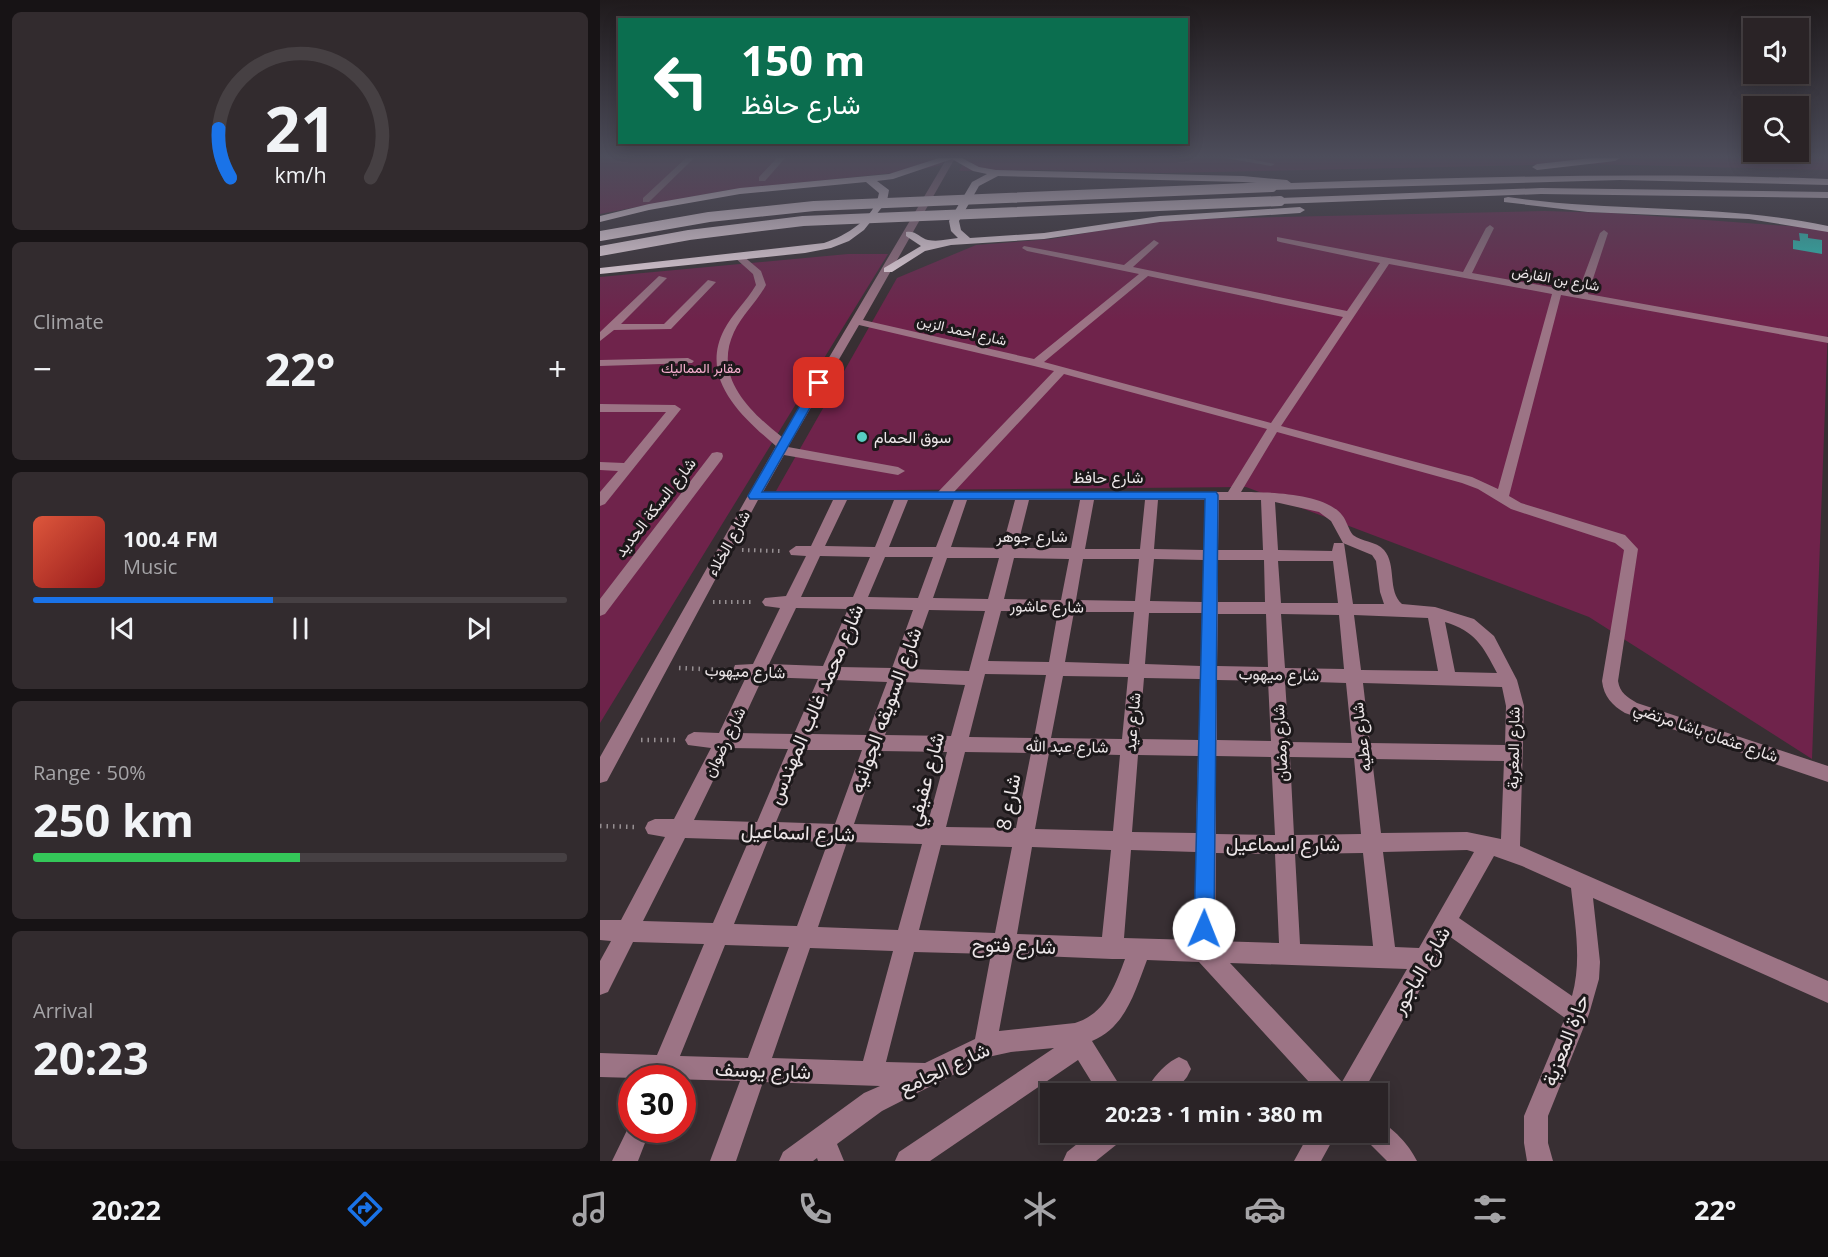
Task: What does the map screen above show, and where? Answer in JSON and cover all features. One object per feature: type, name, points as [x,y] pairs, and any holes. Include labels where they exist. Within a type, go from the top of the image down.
[{"type":"highway","points":[[600,219],[629,212]]},
{"type":"highway","points":[[600,236],[709,217],[755,212]]},
{"type":"highway","points":[[600,271],[814,249],[842,241],[857,233],[874,212]]},
{"type":"highway","points":[[959,212],[954,221],[956,231],[966,240]]},
{"type":"highway","points":[[600,251],[711,232],[830,219],[1000,212]]},
{"type":"highway","points":[[888,270],[921,249],[966,240],[1044,236],[1169,218],[1271,212]]},
{"type":"highway","points":[[1653,212],[1766,218],[1828,229]]},
{"type":"highway","points":[[910,234],[923,243],[940,244]]},
{"type":"street","name":"شارع الخلاء","points":[[600,775],[754,496],[855,321],[922,212]]},
{"type":"street","points":[[1466,275],[1490,228]]},
{"type":"street","points":[[1582,296],[1604,233]]},
{"type":"street","name":"شارع بن الفارض","points":[[1280,238],[1386,261],[1828,340]]},
{"type":"street","points":[[1126,269],[1154,243]]},
{"type":"street","points":[[1027,248],[1350,315]]},
{"type":"street","points":[[739,257],[758,273],[761,281],[759,289],[726,336],[721,352],[722,372],[730,392],[782,448],[898,471]]},
{"type":"street","points":[[1233,494],[1386,261]]},
{"type":"street","points":[[1036,363],[1146,273]]},
{"type":"street","points":[[600,338],[662,278]]},
{"type":"street","points":[[611,327],[667,327],[711,282]]},
{"type":"street","points":[[1502,498],[1557,292]]},
{"type":"street","name":"شارع احمد الزين","points":[[855,321],[1036,363],[1467,480],[1516,506],[1612,536]]},
{"type":"street","points":[[600,363],[688,361]]},
{"type":"street","points":[[942,496],[1062,370]]},
{"type":"street","points":[[600,408],[675,409],[600,501]]},
{"type":"street","name":"شارع السكة الحديد","points":[[600,610],[606,592],[717,456]]},
{"type":"street","points":[[600,466],[627,467]]},
{"type":"street","name":"شارع حافظ","points":[[754,496],[1233,494],[1268,496],[1311,505],[1336,517]]},
{"type":"street","name":"شارع 8","points":[[985,1046],[1088,495]]},
{"type":"street","name":"شارع عيد","points":[[1112,948],[1152,495]]},
{"type":"street","points":[[1212,495],[1207,672],[1204,951],[1327,1083]]},
{"type":"street","name":"شارع رضوان","points":[[600,984],[724,741],[749,671],[792,603],[842,496]]},
{"type":"street","name":"شارع محمد غالب المهندس","points":[[665,1065],[903,496]]},
{"type":"street","name":"شارع السويقه الجوانيه","points":[[723,1161],[962,496]]},
{"type":"street","name":"شارع عفيفي","points":[[871,1074],[1023,496]]},
{"type":"street","name":"شارع رمضان","points":[[1268,496],[1290,954]]},
{"type":"street","points":[[1336,517],[1348,540],[1373,549],[1381,555],[1391,603],[1398,610]]},
{"type":"street","name":"شارع عطيه","points":[[1336,517],[1385,957]]},
{"type":"street","name":"شارع عثمان باشا مرتضي","points":[[1612,536],[1632,549],[1610,681],[1611,691],[1618,701],[1631,708],[1828,774]]},
{"type":"street","name":"شارع جوهر","points":[[796,551],[1340,556]]},
{"type":"street","name":"شارع عاشور","points":[[770,603],[1398,610]]},
{"type":"street","name":"شارع المغرية","points":[[1398,610],[1435,614],[1468,623],[1488,640],[1509,680],[1515,706],[1514,753],[1500,848]]},
{"type":"street","points":[[1435,614],[1448,678]]},
{"type":"street","name":"شارع ميهوب","points":[[749,671],[898,676],[1056,669],[1509,680]]},
{"type":"street","name":"شارع عبد الله","points":[[694,740],[1514,753]]},
{"type":"street","name":"شارع اسماعيل","points":[[655,828],[1285,845],[1467,841],[1500,848],[1828,992]]},
{"type":"street","name":"شارع الباجور","points":[[1355,1083],[1448,922],[1500,848]]},
{"type":"street","name":"حارة المعزية","points":[[1540,1161],[1536,1143],[1536,1116],[1578,1014],[1588,979],[1589,962],[1581,882]]},
{"type":"street","points":[[1448,922],[1578,1014]]},
{"type":"street","name":"شارع فتوح","points":[[602,930],[1427,959]]},
{"type":"street","name":"شارع الجامع","points":[[792,1161],[827,1150],[873,1102],[985,1046],[1011,1040],[1078,1040],[1110,1014],[1120,1001],[1140,949]]},
{"type":"street","points":[[908,1161],[1078,1040],[1106,1083]]},
{"type":"street","name":"شارع يوسف","points":[[600,1065],[618,1067]]},
{"type":"street","points":[[1167,1083],[1179,1069]]},
{"type":"street","name":"شارع يوسف","points":[[696,1072],[756,1070],[925,1075]]},
{"type":"street","points":[[625,1161],[633,1143]]},
{"type":"street","points":[[1076,1161],[1098,1143]]},
{"type":"street","points":[[1307,1161],[1318,1143]]},
{"type":"street","points":[[1387,1143],[1404,1161]]},
{"type":"path","points":[[724,550],[796,551]]},
{"type":"path","points":[[696,602],[770,603]]},
{"type":"path","name":"شارع ميهوب","points":[[659,668],[749,671]]},
{"type":"path","points":[[619,740],[694,740]]},
{"type":"path","points":[[600,826],[655,828]]},
{"type":"green space","points":[[1584,212],[1828,229],[1828,327],[1812,759],[1589,617],[1246,487],[776,491],[897,278],[976,245],[1051,239],[1144,223],[1190,219]]},
{"type":"green space","name":"مقابر المماليك","points":[[848,254],[888,254],[600,723],[600,277]]},
{"type":"building","points":[[1799,233],[1808,234],[1808,238],[1822,240],[1822,254],[1793,249],[1793,240],[1800,241]]},
{"type":"place","name":"سوق الحمام","points":[[862,437]]},
{"type":"route","points":[[819,383],[754,496],[1212,495],[1204,929]]}]
